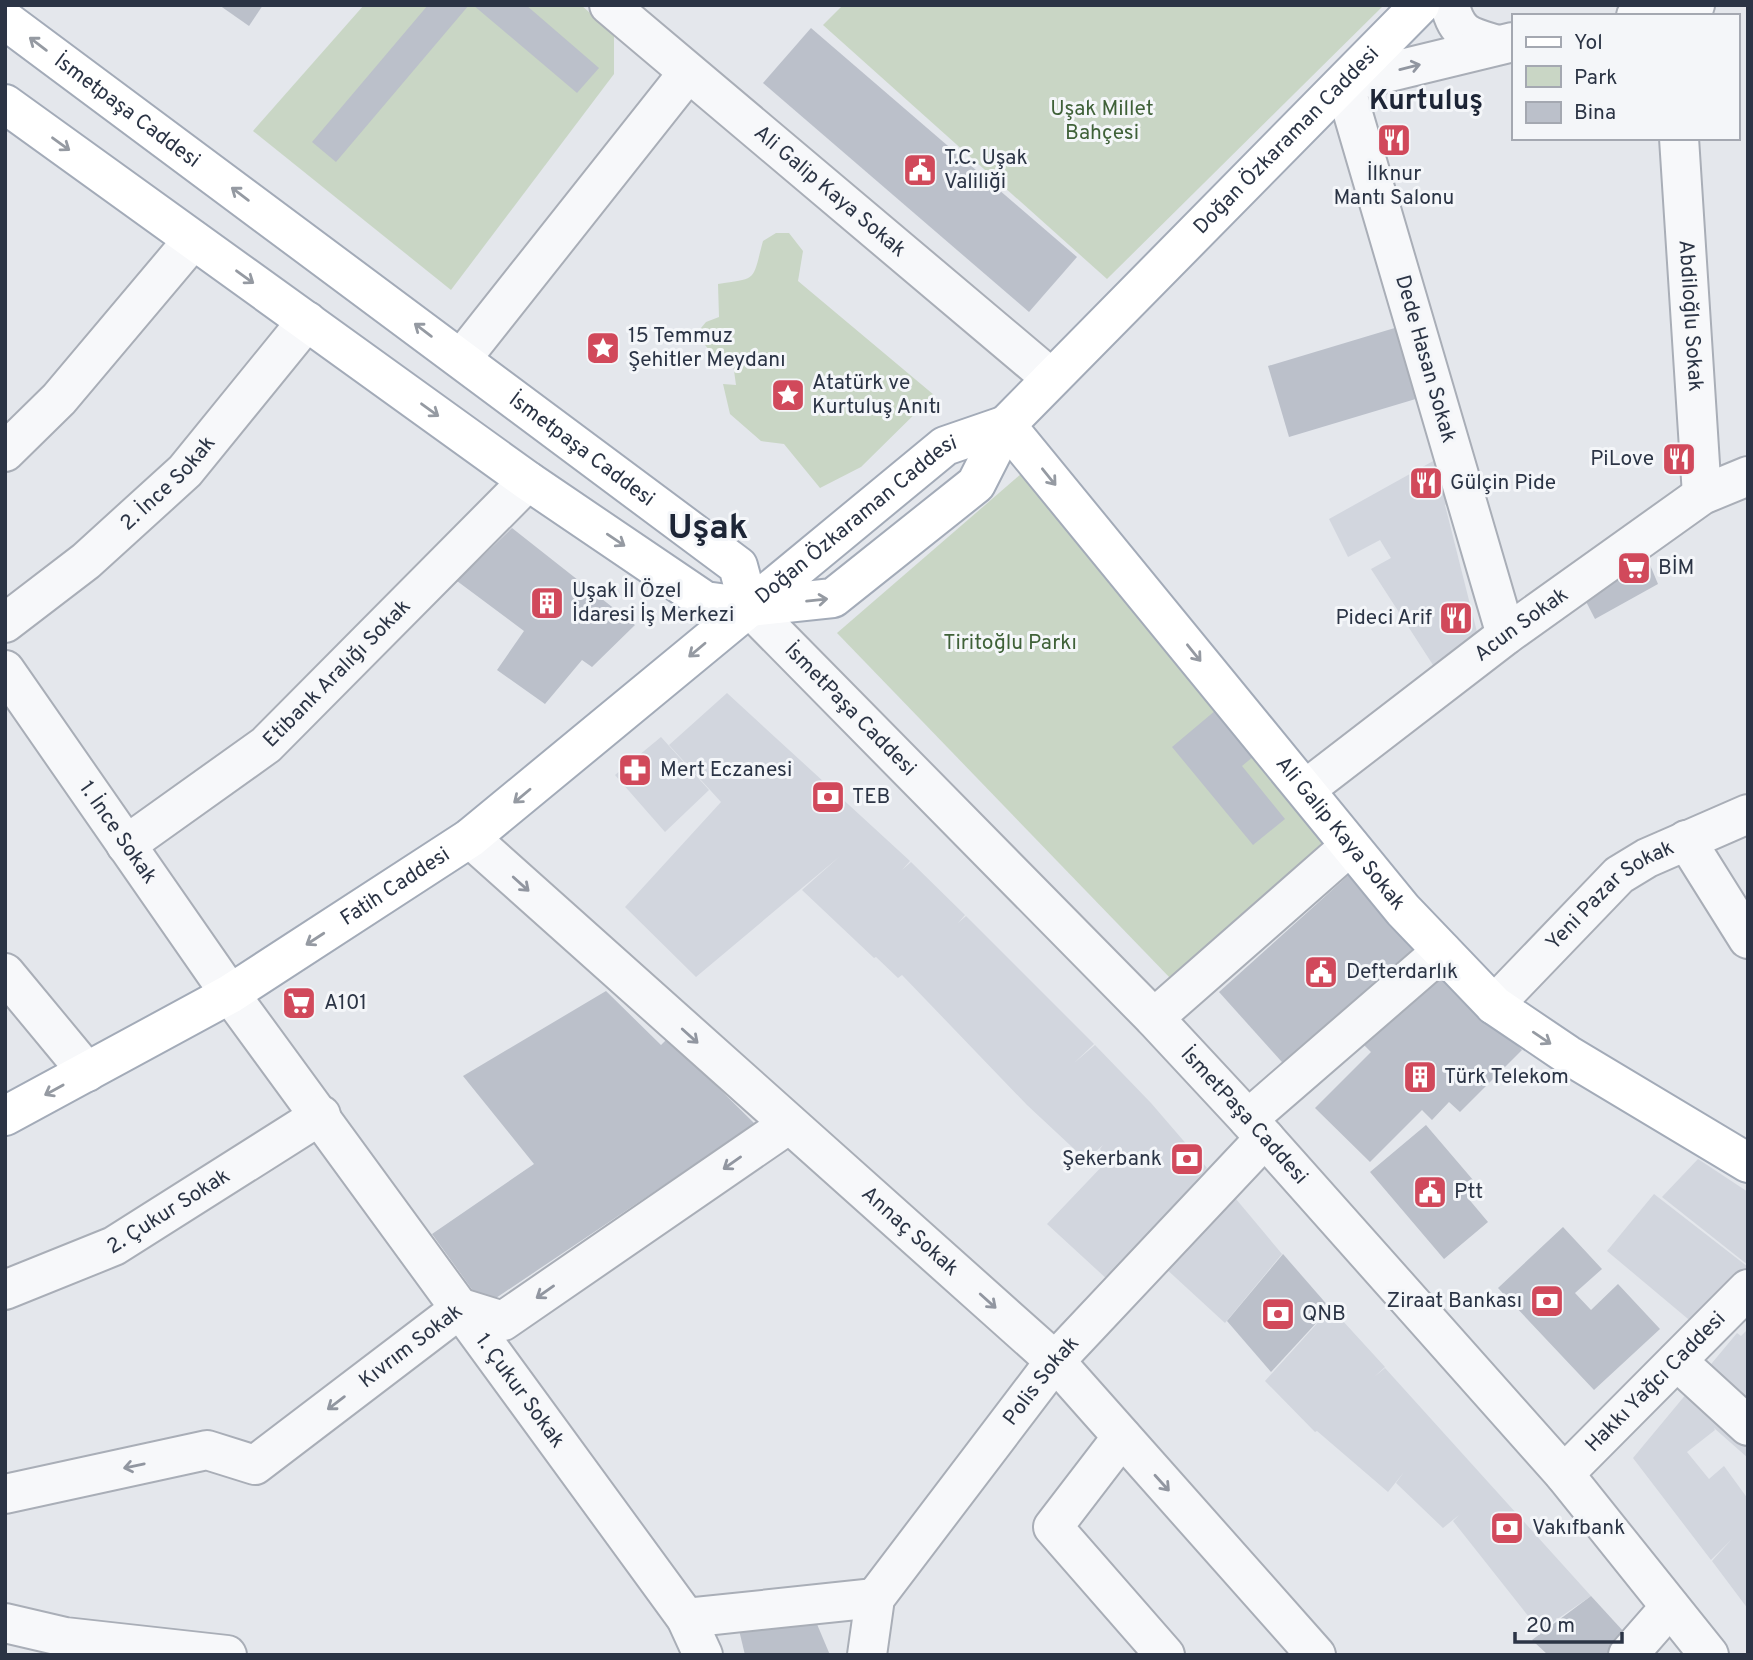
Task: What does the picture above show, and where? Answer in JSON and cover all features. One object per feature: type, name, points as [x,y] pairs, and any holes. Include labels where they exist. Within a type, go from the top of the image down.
[{"type":"main road","name":"Doğan Özkaraman Caddesi","points":[[749,607],[833,598],[976,484],[1006,425],[1420,5]]},
{"type":"main road","name":"İsmetpaşa Caddesi","points":[[5,20],[738,566],[749,607]]},
{"type":"main road","points":[[10,116],[193,240],[528,481],[705,601],[749,607]]},
{"type":"main road","name":"Ali Galip Kaya Sokak","points":[[1006,425],[1403,910],[1494,1005],[1568,1055],[1748,1163]]},
{"type":"main road","name":"Fatih Caddesi","points":[[5,1116],[230,994],[470,838],[749,607]]},
{"type":"street","name":"Ali Galip Kaya Sokak","points":[[609,5],[687,74],[1052,378]]},
{"type":"street","points":[[1450,5],[1457,28],[1473,38],[1506,44]]},
{"type":"street","points":[[1344,83],[1506,44]]},
{"type":"street","points":[[462,358],[687,74]]},
{"type":"street","name":"Dede Hasan Sokak","points":[[1344,83],[1506,635]]},
{"type":"street","name":"Abdiloğlu Sokak","points":[[1679,140],[1702,495]]},
{"type":"street","points":[[5,452],[59,399],[193,240]]},
{"type":"street","name":"2. İnce Sokak","points":[[5,623],[86,561],[185,471],[307,321]]},
{"type":"street","name":"Acun Sokak","points":[[1306,789],[1506,635],[1702,495],[1748,476]]},
{"type":"street","name":"Etibank Aralığı Sokak","points":[[126,845],[266,745],[528,481]]},
{"type":"street","name":"İsmetPaşa Caddesi","points":[[749,607],[1154,1018],[1257,1129],[1564,1474],[1709,1655]]},
{"type":"street","name":"1. İnce Sokak","points":[[5,670],[230,994]]},
{"type":"street","name":"Yeni Pazar Sokak","points":[[1494,1005],[1619,875],[1647,858],[1748,814]]},
{"type":"street","name":"Annaç Sokak","points":[[470,838],[1055,1361],[1316,1655]]},
{"type":"street","points":[[1686,840],[1748,939]]},
{"type":"street","points":[[1154,1018],[1350,846]]},
{"type":"street","name":"Polis Sokak","points":[[867,1655],[875,1598],[1055,1361],[1257,1129],[1442,951]]},
{"type":"street","points":[[5,972],[87,1072]]},
{"type":"street","name":"1. Çukur Sokak","points":[[230,994],[686,1618],[703,1655]]},
{"type":"street","name":"2. Çukur Sokak","points":[[5,1290],[114,1246],[321,1115]]},
{"type":"street","name":"Kıvrım Sokak","points":[[5,1494],[207,1450],[255,1465],[461,1308],[503,1321],[789,1124]]},
{"type":"street","name":"Hakkı Yağcı Caddesi","points":[[1564,1474],[1748,1289]]},
{"type":"street","points":[[1677,1361],[1748,1426]]},
{"type":"street","points":[[1122,1437],[1053,1527],[1165,1655]]},
{"type":"street","points":[[686,1618],[875,1598]]},
{"type":"street","points":[[1628,1655],[1670,1607]]},
{"type":"street","points":[[5,1623],[65,1637],[227,1655]]},
{"type":"shaded area","points":[[1435,460],[1451,501],[1445,505],[1478,636],[1433,665],[1371,569],[1391,558],[1380,540],[1348,557],[1329,519]]},
{"type":"shaded area","points":[[727,693],[910,861],[902,870],[911,862],[965,915],[958,923],[966,916],[1094,1044],[1074,1063],[1095,1045],[1151,1103],[1207,1168],[1109,1281],[1047,1224],[1107,1161],[1100,1149],[1103,1145],[1086,1160],[1027,1105],[902,975],[898,978],[874,958],[802,890],[839,857],[696,977],[625,907],[721,802],[669,745]]},
{"type":"shaded area","points":[[661,737],[709,790],[665,832],[615,775]]},
{"type":"shaded area","points":[[1698,1159],[1748,1192],[1748,1265],[1662,1197]]},
{"type":"shaded area","points":[[1231,1193],[1282,1254],[1225,1323],[1163,1266]]},
{"type":"shaded area","points":[[1654,1194],[1748,1267],[1748,1274],[1700,1329],[1607,1251]]},
{"type":"shaded area","points":[[1331,1308],[1385,1367],[1374,1377],[1385,1368],[1591,1596],[1540,1631],[1453,1521],[1459,1515],[1443,1528],[1396,1483],[1404,1472],[1388,1492],[1315,1432],[1265,1381]]},
{"type":"shaded area","points":[[1748,1329],[1748,1458],[1714,1428],[1715,1430],[1687,1452],[1709,1479],[1724,1466],[1748,1499],[1748,1609],[1712,1561],[1732,1539],[1711,1560],[1633,1458],[1737,1333],[1741,1336]]},
{"type":"green space","points":[[364,5],[581,5],[614,34],[614,74],[451,290],[253,131]]},
{"type":"green space","name":"Uşak Millet Bahçesi","points":[[843,5],[1384,5],[1107,279],[823,25]]},
{"type":"green space","points":[[776,233],[789,233],[803,251],[798,281],[934,395],[861,467],[820,488],[784,444],[761,441],[730,414],[723,384],[736,385],[732,356],[719,362],[696,334],[706,322],[719,317],[718,284],[752,275],[763,241]]},
{"type":"green space","name":"Tiritoğlu Parkı","points":[[1021,474],[1336,845],[1172,980],[837,633]]},
{"type":"building","points":[[219,5],[263,5],[249,26]]},
{"type":"building","points":[[428,5],[469,5],[336,162],[312,142]]},
{"type":"building","points":[[473,5],[526,5],[599,68],[577,93]]},
{"type":"building","name":"T.C. Uşak Valiliği","points":[[811,28],[1077,257],[1029,312],[763,83]]},
{"type":"building","points":[[1398,327],[1419,398],[1289,437],[1268,366]]},
{"type":"building","name":"Uşak İl Özel İdaresi İş Merkezi","points":[[512,528],[635,625],[592,667],[582,660],[545,704],[497,670],[524,631],[457,581]]},
{"type":"building","points":[[1643,548],[1658,584],[1595,619],[1579,588]]},
{"type":"building","points":[[1216,710],[1254,756],[1242,766],[1285,819],[1253,845],[1172,747]]},
{"type":"building","name":"Defterdarlık","points":[[1352,872],[1423,951],[1290,1071],[1219,992]]},
{"type":"building","name":"Türk Telekom","points":[[1436,964],[1522,1050],[1460,1112],[1449,1102],[1432,1120],[1422,1110],[1370,1162],[1315,1108],[1371,1052],[1360,1041]]},
{"type":"building","points":[[606,991],[661,1045],[668,1038],[755,1124],[484,1306],[432,1234],[534,1164],[463,1076]]},
{"type":"building","name":"Ptt","points":[[1426,1125],[1479,1187],[1467,1197],[1488,1222],[1444,1259],[1370,1172]]},
{"type":"building","name":"Ziraat Bankası","points":[[1563,1227],[1602,1269],[1575,1293],[1591,1310],[1618,1284],[1660,1329],[1594,1390],[1498,1288]]},
{"type":"building","name":"QNB","points":[[1283,1254],[1330,1308],[1271,1372],[1227,1321]]},
{"type":"building","points":[[1591,1596],[1624,1632],[1612,1655],[1548,1655],[1532,1640]]},
{"type":"building","points":[[814,1617],[830,1655],[745,1655],[739,1630]]},
{"type":"place","name":"İlknur Mantı Salonu","points":[[1394,140]]},
{"type":"place","name":"T.C. Uşak Valiliği","points":[[920,170]]},
{"type":"place","name":"15 Temmuz Şehitler Meydanı","points":[[603,348]]},
{"type":"place","name":"Atatürk ve Kurtuluş Anıtı","points":[[788,395]]},
{"type":"place","name":"PiLove","points":[[1679,459]]},
{"type":"place","name":"Gülçin Pide","points":[[1426,483]]},
{"type":"place","name":"BİM","points":[[1634,568]]},
{"type":"place","name":"Uşak İl Özel İdaresi İş Merkezi","points":[[547,603]]},
{"type":"place","name":"Pideci Arif","points":[[1456,618]]},
{"type":"place","name":"Mert Eczanesi","points":[[635,770]]},
{"type":"place","name":"TEB","points":[[828,797]]},
{"type":"place","name":"Defterdarlık","points":[[1321,972]]},
{"type":"place","name":"A101","points":[[299,1003]]},
{"type":"place","name":"Türk Telekom","points":[[1420,1077]]},
{"type":"place","name":"Şekerbank","points":[[1187,1159]]},
{"type":"place","name":"Ptt","points":[[1430,1192]]},
{"type":"place","name":"Ziraat Bankası","points":[[1547,1301]]},
{"type":"place","name":"QNB","points":[[1278,1314]]},
{"type":"place","name":"Vakıfbank","points":[[1507,1528]]},
{"type":"district","name":"Kurtuluş","points":[[1426,102]]},
{"type":"district","name":"Uşak","points":[[708,529]]}]
